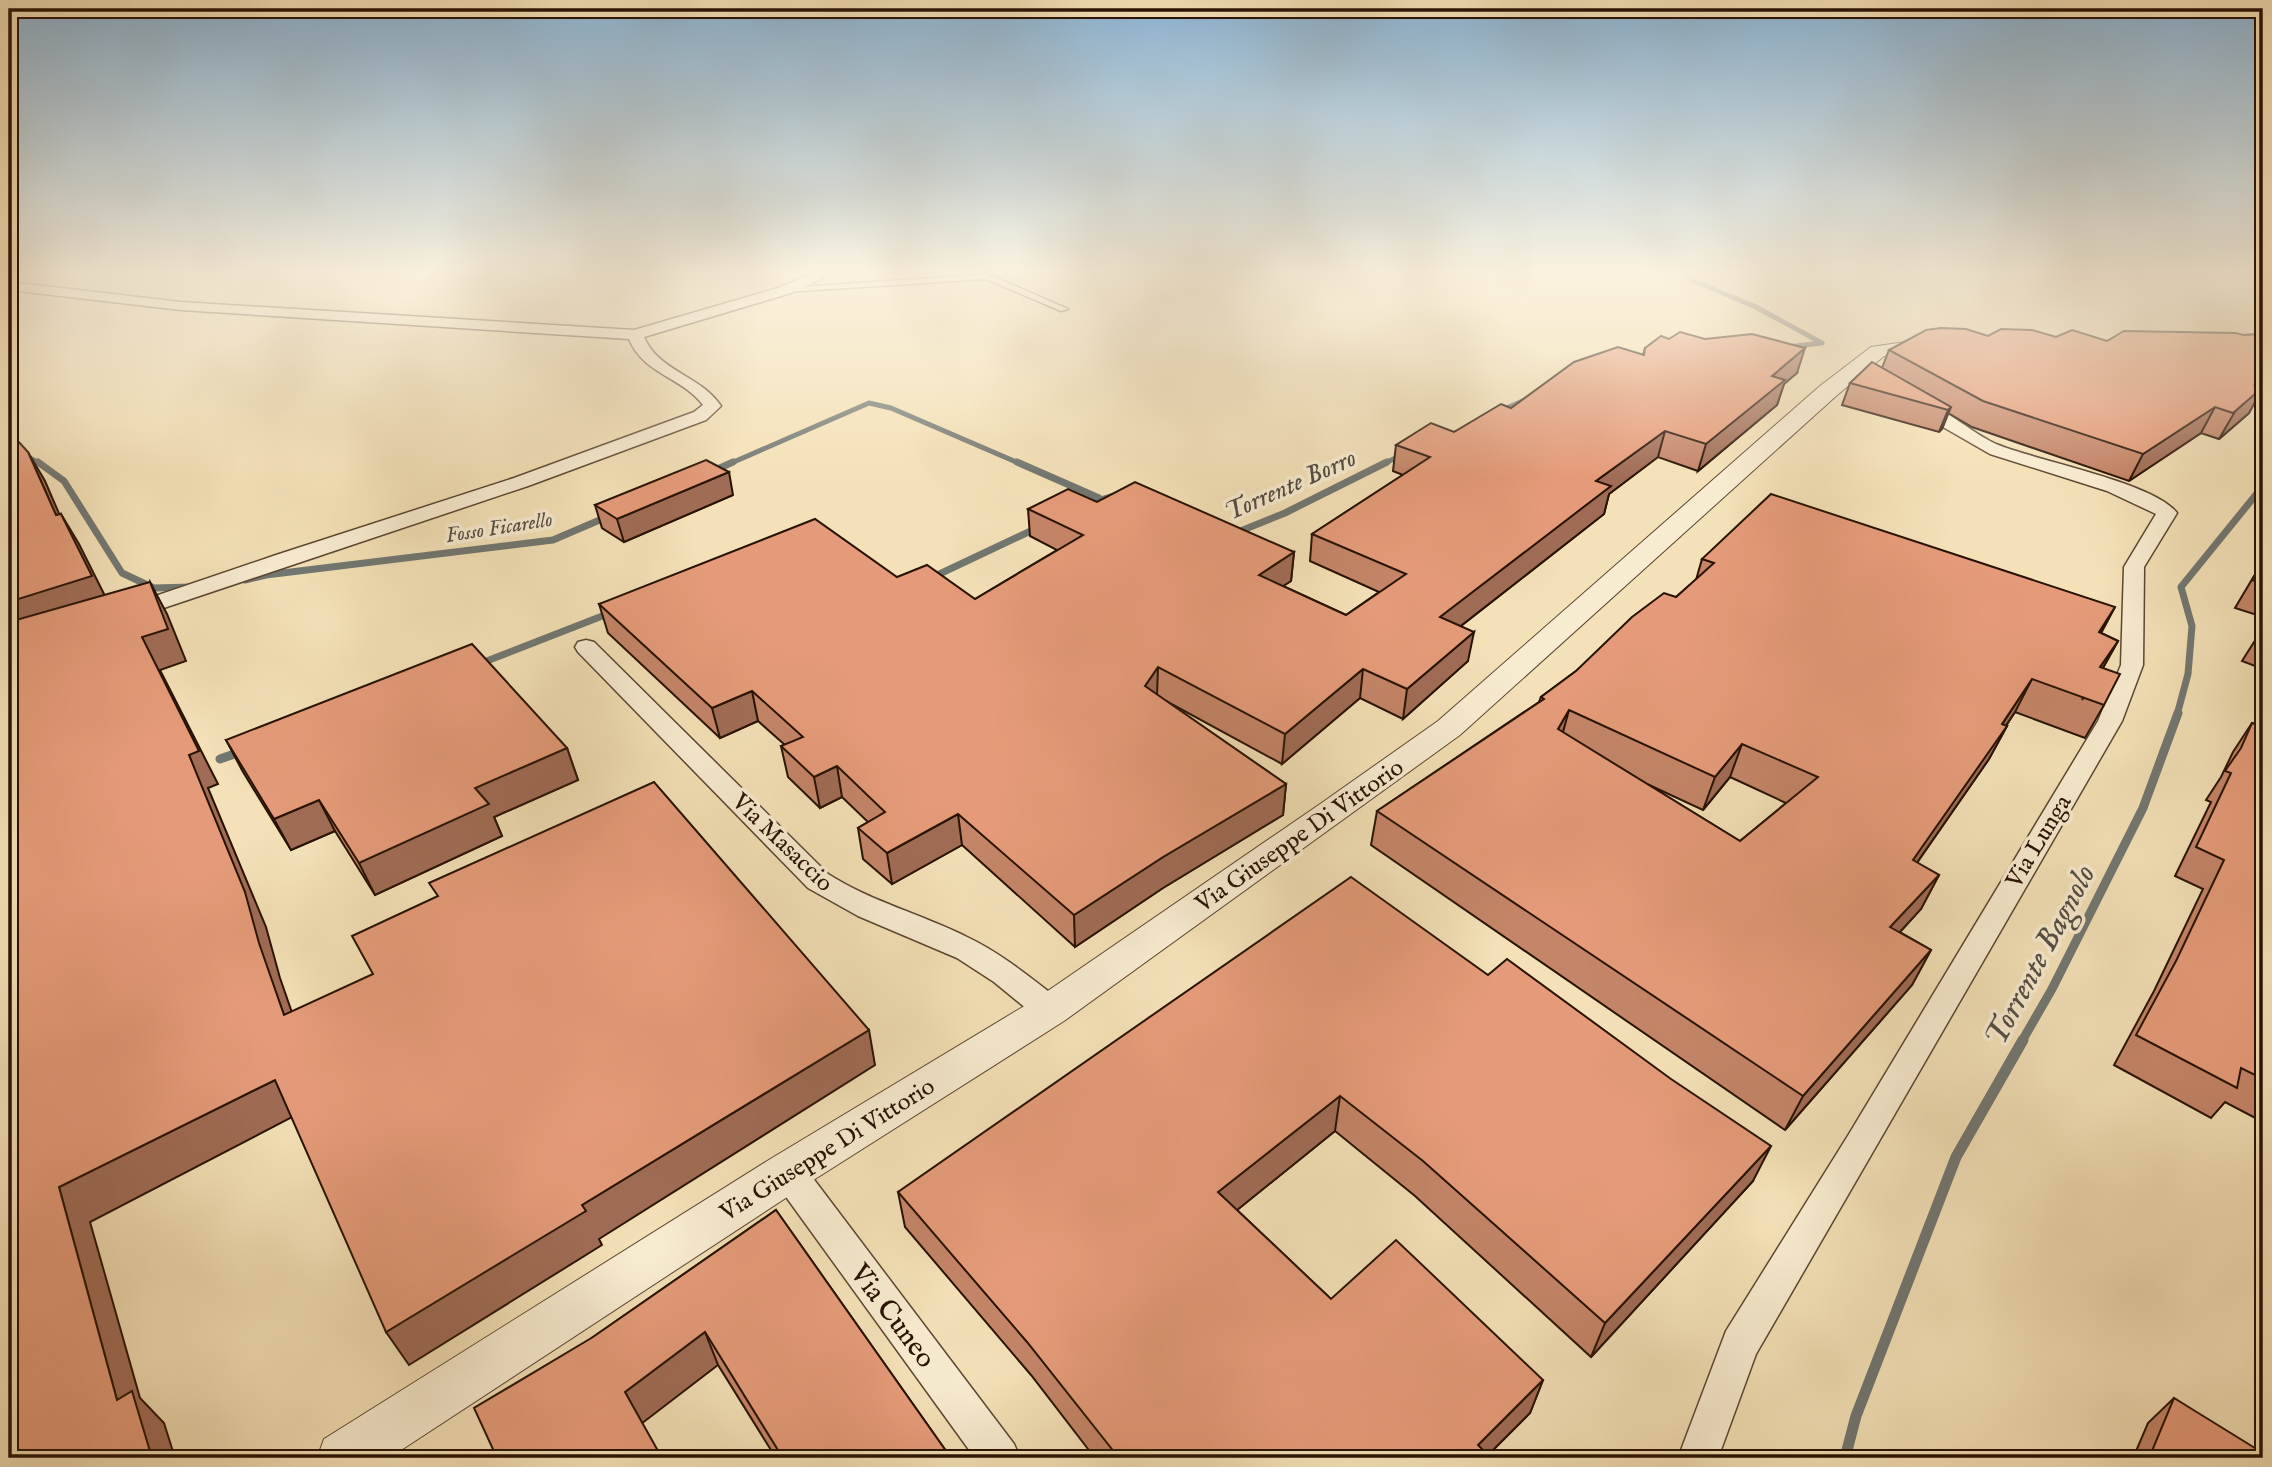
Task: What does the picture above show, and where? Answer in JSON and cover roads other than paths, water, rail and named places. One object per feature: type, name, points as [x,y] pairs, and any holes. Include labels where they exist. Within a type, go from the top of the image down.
[{"type":"street","points":[[110,618],[571,465],[700,416],[712,406],[704,393],[652,364],[639,351],[636,339]]},
{"type":"street","name":"Via Giuseppe Di Vittorio","points":[[343,1458],[788,1172],[1050,1010],[1449,728],[1876,380],[1878,351],[1931,344],[1959,344]]},
{"type":"street","name":"Via Lunga","points":[[1698,1458],[1740,1344],[2110,721],[2132,665],[2134,566],[2167,513],[2162,508],[2124,492],[1993,449],[1876,380]]},
{"type":"street","name":"Via Masaccio","points":[[586,647],[818,881],[845,900],[956,944],[991,964],[1050,1010]]},
{"type":"street","name":"Via Cuneo","points":[[788,1172],[1000,1458]]},
{"type":"waterway","name":"Torrente Borro","points":[[1787,347],[1822,343],[1816,339]]},
{"type":"waterway","name":"Torrente Borro","points":[[1500,411],[1527,399]]},
{"type":"waterway","name":"Fosso Ficarello","points":[[729,464],[869,403],[891,408],[1021,464]]},
{"type":"waterway","name":"Fosso Ficarello","points":[[9,447],[40,463]]},
{"type":"waterway","name":"Torrente Borro","points":[[1383,464],[1402,455]]},
{"type":"waterway","name":"Fosso Ficarello","points":[[711,472],[733,462]]},
{"type":"waterway","name":"Fosso Ficarello","points":[[1017,462],[1099,498]]},
{"type":"waterway","name":"Torrente Borro","points":[[1383,464],[1387,462]]},
{"type":"waterway","name":"Fosso Ficarello","points":[[40,463],[64,481],[122,573],[154,588],[190,587]]},
{"type":"waterway","name":"Torrente Borro","points":[[1233,534],[1285,513],[1383,464]]},
{"type":"waterway","name":"Torrente Bagnolo","points":[[2177,715],[2188,674],[2192,626],[2181,587],[2263,486]]},
{"type":"waterway","name":"Fosso Ficarello","points":[[1087,504],[1114,496]]},
{"type":"waterway","name":"Fosso Ficarello","points":[[245,580],[266,575],[553,540],[609,516]]},
{"type":"waterway","name":"Torrente Borro","points":[[931,578],[1037,528]]},
{"type":"waterway","name":"Torrente Borro","points":[[479,664],[610,613]]},
{"type":"waterway","name":"Torrente Bagnolo","points":[[2022,1041],[2052,989],[2143,808],[2178,713]]},
{"type":"waterway","name":"Torrente Borro","points":[[220,759],[243,751]]},
{"type":"waterway","name":"Torrente Bagnolo","points":[[1845,1458],[1856,1416],[1956,1157],[2023,1040]]}]
